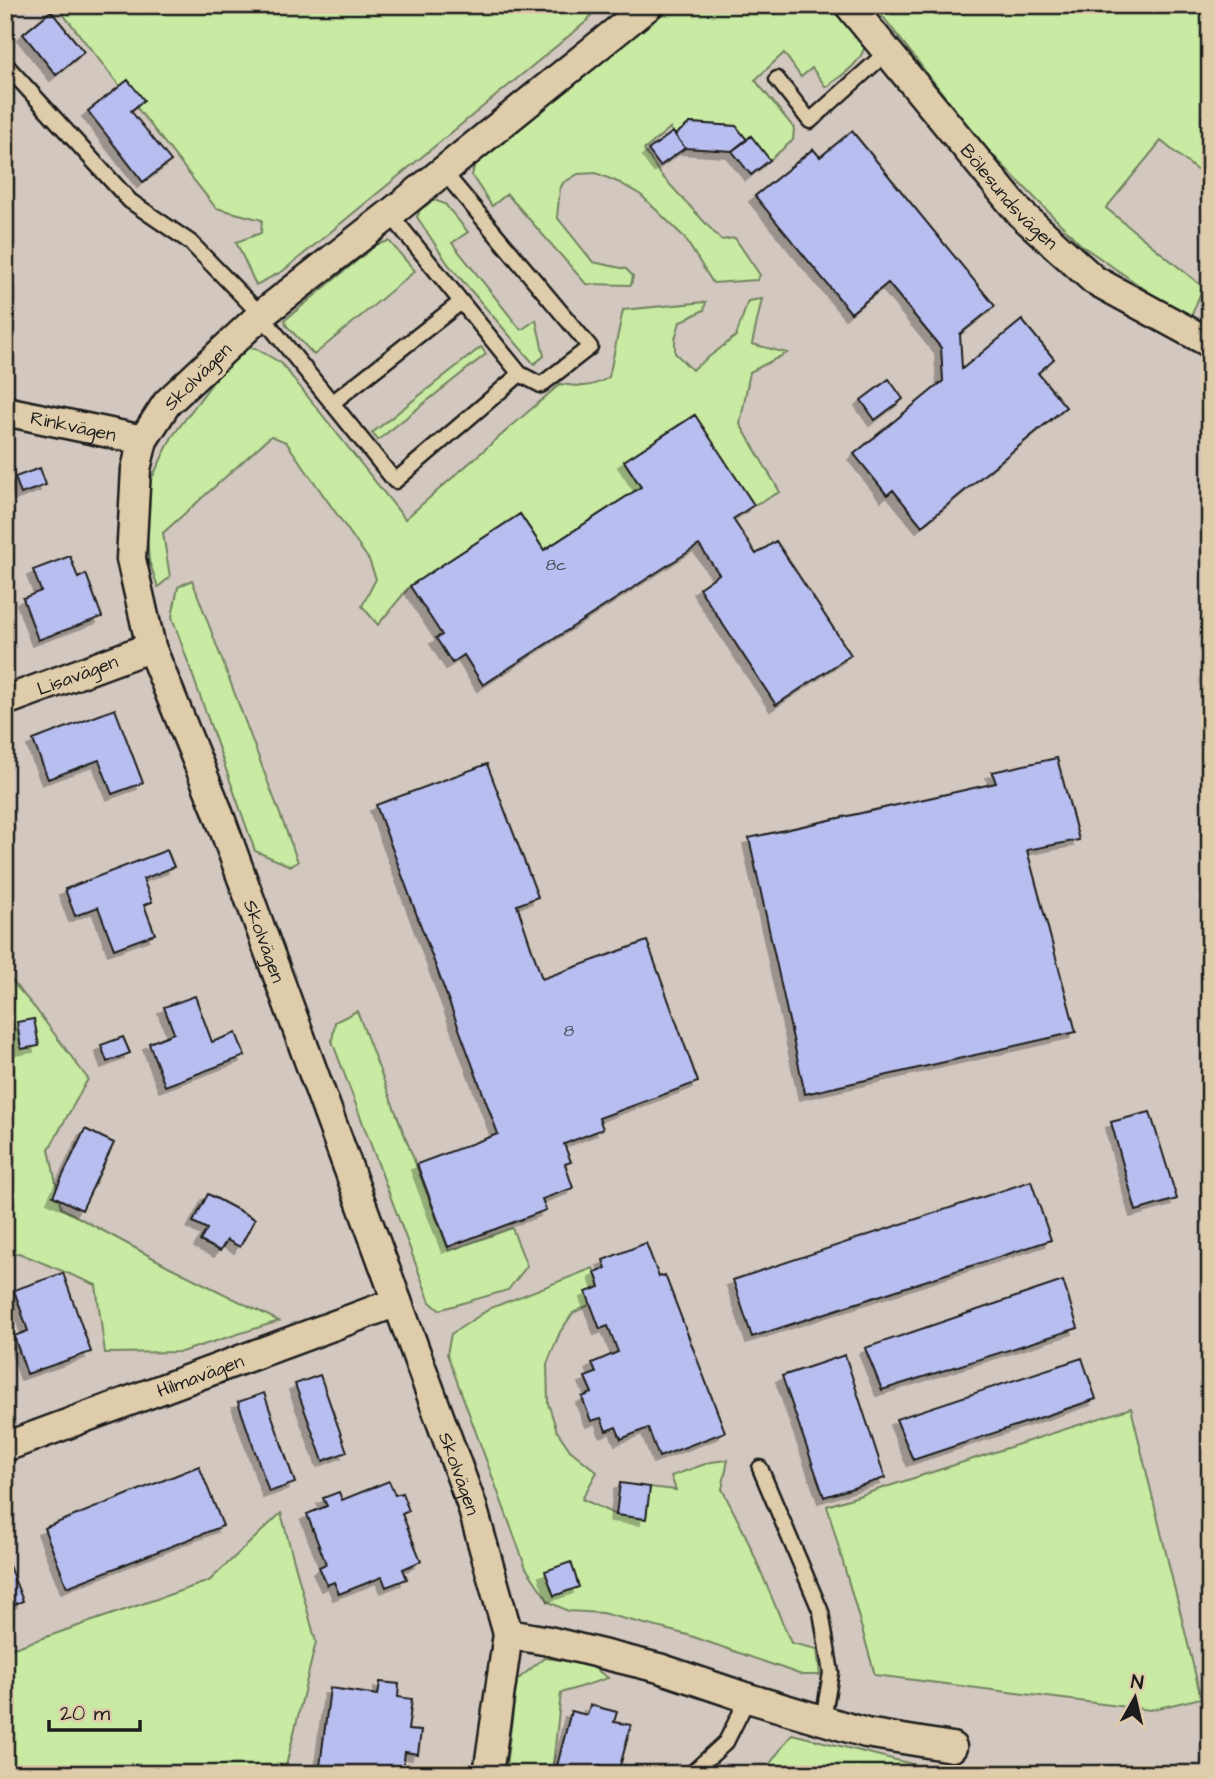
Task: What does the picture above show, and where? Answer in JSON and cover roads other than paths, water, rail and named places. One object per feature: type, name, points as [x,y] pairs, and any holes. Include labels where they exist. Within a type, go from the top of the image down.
[{"type":"street","name":"Skolvägen","points":[[508,1634],[472,1506],[216,807],[151,647],[131,559],[136,468],[143,440],[167,403],[261,315],[649,5]]},
{"type":"street","name":"Bölesundsvägen","points":[[849,5],[1020,213],[1094,280],[1207,335]]},
{"type":"street","name":"Rinkvägen","points":[[5,411],[143,440]]},
{"type":"street","name":"Lisavägen","points":[[5,701],[151,647]]},
{"type":"street","name":"Hilmavägen","points":[[5,1447],[397,1302]]},
{"type":"street","points":[[488,1774],[508,1634],[549,1641],[659,1668],[866,1733],[952,1747]]},
{"type":"lane","points":[[777,79],[810,121],[886,53]]},
{"type":"lane","points":[[5,64],[130,201],[190,242],[261,315],[396,481],[520,374]]},
{"type":"lane","points":[[390,214],[520,374],[541,385],[590,346],[443,171]]},
{"type":"lane","points":[[332,403],[461,302]]},
{"type":"lane","points":[[760,1468],[821,1612],[831,1673],[823,1720]]},
{"type":"lane","points":[[691,1774],[726,1742],[748,1698]]}]
